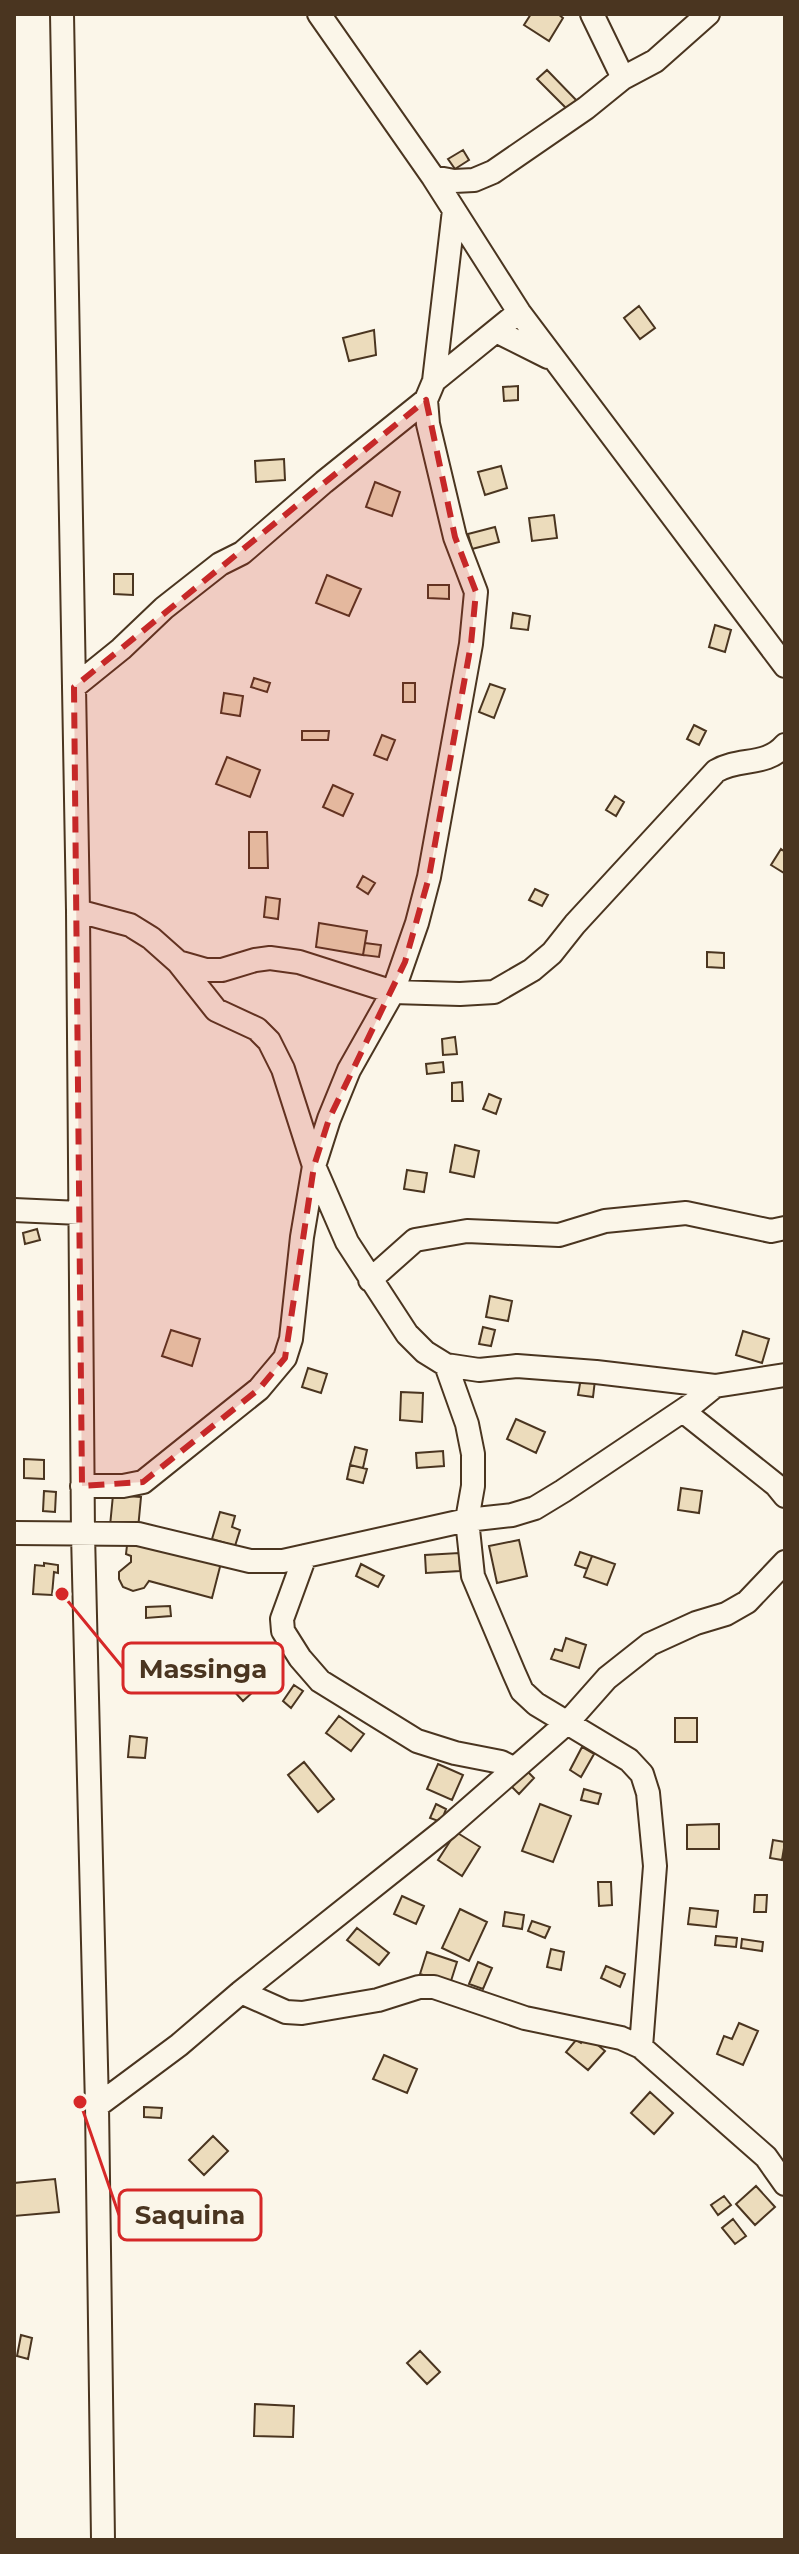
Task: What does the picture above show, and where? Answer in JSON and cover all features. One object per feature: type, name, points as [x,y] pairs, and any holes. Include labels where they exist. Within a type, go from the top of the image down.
[{"type":"street","points":[[62,14],[78,911],[82,1486],[97,2106],[103,2540]]},
{"type":"street","points":[[319,14],[433,177],[519,312],[785,666]]},
{"type":"street","points":[[592,14],[623,78]]},
{"type":"street","points":[[433,177],[454,181],[474,180],[493,172],[586,108],[623,78],[655,61],[708,14]]},
{"type":"street","points":[[82,1486],[123,1486],[143,1482],[259,1389],[285,1358],[291,1339],[302,1237],[314,1166],[349,1070],[393,992],[405,962],[429,877],[471,644],[476,592],[455,537],[428,424],[454,210]]},
{"type":"street","points":[[74,687],[121,649],[164,608],[220,564],[242,553],[519,312]]},
{"type":"street","points":[[496,331],[553,359]]},
{"type":"street","points":[[178,962],[206,970],[222,970],[270,958],[299,962],[393,992],[494,992],[532,970],[552,953],[716,771],[732,763],[767,760],[785,745]]},
{"type":"street","points":[[78,911],[130,925],[151,938],[178,962],[216,1010],[257,1029],[269,1041],[283,1069],[314,1166],[347,1242],[407,1334],[425,1352],[446,1365],[479,1370],[517,1366],[715,1386],[785,1375]]},
{"type":"street","points":[[14,1210],[80,1213]]},
{"type":"street","points":[[370,1280],[415,1240],[467,1231],[559,1235],[605,1221],[686,1213],[771,1231],[785,1228]]},
{"type":"street","points":[[446,1365],[467,1424],[473,1454],[473,1486],[467,1520],[473,1576],[522,1691],[536,1704],[629,1760],[642,1774],[648,1793],[655,1866],[641,2047]]},
{"type":"street","points":[[14,1533],[138,1534],[250,1561],[283,1561],[467,1520],[512,1515],[535,1508],[683,1411],[715,1386]]},
{"type":"street","points":[[683,1411],[776,1485],[785,1496]]},
{"type":"street","points":[[305,1556],[282,1619],[283,1631],[320,1681],[417,1741],[455,1753],[501,1762],[513,1768]]},
{"type":"street","points":[[97,2106],[179,2045],[447,1828],[568,1722],[607,1678],[650,1644],[696,1623],[726,1614],[747,1602],[785,1562]]},
{"type":"street","points":[[241,1992],[286,2012],[302,2013],[378,2000],[419,1987],[434,1987],[525,2018],[621,2038],[641,2047],[766,2157],[785,2184]]},
{"type":"highlighted area","points":[[426,400],[455,537],[476,592],[471,644],[429,877],[405,962],[329,1119],[314,1166],[285,1358],[259,1389],[143,1482],[82,1486],[74,687]]},
{"type":"building","points":[[531,14],[558,14],[563,18],[549,41],[524,25]]},
{"type":"building","points":[[547,70],[580,104],[571,113],[537,79]]},
{"type":"building","points":[[463,150],[469,160],[455,169],[448,159]]},
{"type":"building","points":[[639,306],[655,328],[640,339],[624,318]]},
{"type":"building","points":[[374,330],[376,355],[349,361],[343,338]]},
{"type":"building","points":[[518,386],[518,400],[504,401],[503,387]]},
{"type":"building","points":[[284,459],[285,480],[256,482],[255,461]]},
{"type":"building","points":[[501,466],[507,488],[485,495],[478,472]]},
{"type":"building","points":[[375,482],[400,492],[392,516],[366,507]]},
{"type":"building","points":[[554,515],[557,538],[532,541],[529,518]]},
{"type":"building","points":[[495,527],[499,542],[472,549],[468,534]]},
{"type":"building","points":[[114,574],[133,574],[133,595],[114,594]]},
{"type":"building","points":[[327,575],[361,589],[349,616],[316,603]]},
{"type":"building","points":[[428,585],[449,585],[449,599],[428,598]]},
{"type":"building","points":[[513,613],[530,616],[528,630],[511,628]]},
{"type":"building","points":[[715,625],[731,630],[725,652],[709,647]]},
{"type":"building","points":[[254,678],[270,683],[267,692],[251,687]]},
{"type":"building","points":[[403,683],[415,683],[415,702],[403,702]]},
{"type":"building","points":[[490,684],[505,689],[494,718],[479,712]]},
{"type":"building","points":[[224,693],[243,696],[240,716],[221,713]]},
{"type":"building","points":[[694,725],[706,731],[699,745],[687,739]]},
{"type":"building","points":[[302,731],[329,731],[328,740],[302,740]]},
{"type":"building","points":[[382,735],[395,740],[387,760],[374,755]]},
{"type":"building","points":[[227,757],[260,770],[250,797],[216,784]]},
{"type":"building","points":[[333,785],[353,794],[343,816],[323,807]]},
{"type":"building","points":[[615,796],[624,802],[616,816],[606,810]]},
{"type":"building","points":[[249,832],[267,832],[268,868],[249,868]]},
{"type":"building","points":[[781,849],[785,852],[784,873],[771,865]]},
{"type":"building","points":[[363,876],[375,883],[368,894],[357,887]]},
{"type":"building","points":[[535,889],[548,895],[542,906],[529,900]]},
{"type":"building","points":[[266,897],[280,899],[278,919],[264,917]]},
{"type":"building","points":[[319,923],[367,931],[363,955],[316,947]]},
{"type":"building","points":[[365,943],[381,945],[379,957],[363,955]]},
{"type":"building","points":[[707,952],[724,953],[724,968],[707,967]]},
{"type":"building","points":[[455,1037],[457,1054],[443,1055],[442,1039]]},
{"type":"building","points":[[443,1062],[444,1072],[427,1074],[426,1064]]},
{"type":"building","points":[[462,1082],[463,1101],[452,1101],[452,1083]]},
{"type":"building","points":[[489,1094],[501,1099],[496,1114],[483,1109]]},
{"type":"building","points":[[455,1145],[479,1151],[474,1177],[450,1172]]},
{"type":"building","points":[[407,1170],[427,1173],[424,1192],[404,1189]]},
{"type":"building","points":[[37,1229],[40,1240],[25,1244],[23,1233]]},
{"type":"building","points":[[490,1296],[512,1301],[508,1321],[486,1317]]},
{"type":"building","points":[[483,1327],[495,1330],[491,1346],[479,1344]]},
{"type":"building","points":[[171,1330],[200,1339],[192,1366],[162,1356]]},
{"type":"building","points":[[743,1331],[769,1339],[762,1363],[736,1355]]},
{"type":"building","points":[[308,1368],[327,1374],[321,1393],[302,1387]]},
{"type":"building","points":[[581,1378],[595,1380],[593,1397],[578,1395]]},
{"type":"building","points":[[401,1392],[423,1393],[422,1422],[400,1420]]},
{"type":"building","points":[[516,1419],[545,1432],[536,1453],[507,1439]]},
{"type":"building","points":[[355,1447],[367,1450],[363,1468],[350,1465]]},
{"type":"building","points":[[443,1451],[444,1466],[417,1468],[416,1453]]},
{"type":"building","points":[[24,1459],[44,1460],[44,1479],[24,1478]]},
{"type":"building","points":[[350,1465],[367,1469],[363,1483],[347,1479]]},
{"type":"building","points":[[681,1488],[702,1491],[699,1513],[678,1510]]},
{"type":"building","points":[[44,1491],[56,1492],[55,1512],[43,1511]]},
{"type":"building","points":[[113,1495],[141,1497],[138,1529],[110,1526]]},
{"type":"building","points":[[220,1512],[235,1516],[232,1527],[240,1530],[235,1546],[212,1539]]},
{"type":"building","points":[[128,1537],[222,1559],[212,1598],[149,1581],[144,1588],[133,1591],[123,1587],[119,1572],[131,1562],[131,1556],[126,1554]]},
{"type":"building","points":[[519,1540],[527,1576],[497,1583],[489,1546]]},
{"type":"building","points":[[580,1552],[592,1556],[587,1569],[575,1565]]},
{"type":"building","points":[[459,1553],[460,1571],[426,1573],[425,1555]]},
{"type":"building","points":[[592,1556],[615,1564],[607,1585],[584,1577]]},
{"type":"building","points":[[44,1563],[58,1565],[58,1573],[54,1572],[52,1595],[33,1594],[35,1565],[44,1566]]},
{"type":"building","points":[[361,1564],[384,1576],[378,1587],[356,1576]]},
{"type":"building","points":[[170,1606],[171,1616],[146,1618],[146,1607]]},
{"type":"building","points":[[566,1638],[586,1645],[579,1668],[551,1659],[555,1649],[562,1651]]},
{"type":"building","points":[[244,1679],[254,1691],[243,1701],[232,1689]]},
{"type":"building","points":[[294,1685],[303,1691],[291,1708],[283,1701]]},
{"type":"building","points":[[339,1716],[364,1734],[351,1751],[326,1733]]},
{"type":"building","points":[[675,1718],[697,1718],[697,1742],[675,1742]]},
{"type":"building","points":[[130,1736],[147,1738],[145,1758],[128,1757]]},
{"type":"building","points":[[582,1747],[594,1754],[581,1777],[570,1770]]},
{"type":"building","points":[[304,1762],[334,1799],[318,1812],[288,1775]]},
{"type":"building","points":[[438,1764],[463,1775],[452,1800],[427,1789]]},
{"type":"building","points":[[525,1769],[534,1778],[519,1794],[510,1785]]},
{"type":"building","points":[[584,1789],[601,1794],[598,1804],[581,1800]]},
{"type":"building","points":[[436,1804],[446,1809],[441,1822],[430,1818]]},
{"type":"building","points":[[540,1804],[571,1816],[553,1862],[522,1851]]},
{"type":"building","points":[[719,1824],[719,1849],[687,1849],[687,1825]]},
{"type":"building","points":[[456,1832],[480,1847],[462,1876],[438,1860]]},
{"type":"building","points":[[773,1840],[785,1842],[782,1860],[770,1858]]},
{"type":"building","points":[[598,1882],[611,1882],[612,1905],[599,1906]]},
{"type":"building","points":[[755,1895],[767,1895],[766,1912],[754,1912]]},
{"type":"building","points":[[402,1896],[424,1906],[416,1924],[394,1914]]},
{"type":"building","points":[[690,1908],[718,1911],[716,1927],[688,1924]]},
{"type":"building","points":[[460,1909],[487,1922],[469,1961],[442,1948]]},
{"type":"building","points":[[505,1912],[524,1915],[522,1929],[503,1926]]},
{"type":"building","points":[[532,1921],[550,1927],[545,1938],[528,1931]]},
{"type":"building","points":[[357,1928],[389,1953],[379,1965],[347,1940]]},
{"type":"building","points":[[716,1936],[737,1938],[736,1947],[715,1945]]},
{"type":"building","points":[[742,1939],[763,1942],[762,1951],[741,1948]]},
{"type":"building","points":[[551,1949],[564,1952],[561,1970],[547,1967]]},
{"type":"building","points":[[427,1952],[457,1962],[450,1984],[420,1974]]},
{"type":"building","points":[[478,1962],[492,1968],[483,1989],[469,1984]]},
{"type":"building","points":[[606,1966],[625,1974],[620,1987],[601,1978]]},
{"type":"building","points":[[739,2023],[758,2031],[743,2065],[717,2054],[724,2036],[732,2039]]},
{"type":"building","points":[[587,2036],[605,2051],[588,2070],[566,2052],[576,2040],[581,2043]]},
{"type":"building","points":[[384,2055],[417,2069],[407,2093],[373,2079]]},
{"type":"building","points":[[650,2092],[673,2113],[654,2134],[631,2113]]},
{"type":"building","points":[[144,2107],[162,2108],[161,2118],[144,2117]]},
{"type":"building","points":[[213,2136],[228,2151],[204,2175],[189,2160]]},
{"type":"building","points":[[55,2179],[59,2212],[14,2216],[14,2183]]},
{"type":"building","points":[[756,2186],[775,2207],[755,2225],[736,2204]]},
{"type":"building","points":[[724,2196],[731,2205],[718,2215],[711,2205]]},
{"type":"building","points":[[733,2219],[746,2236],[735,2244],[722,2228]]},
{"type":"building","points":[[21,2335],[32,2338],[28,2359],[17,2356]]},
{"type":"building","points":[[420,2351],[440,2372],[427,2384],[407,2363]]},
{"type":"building","points":[[255,2404],[294,2406],[293,2437],[254,2436]]},
{"type":"place","name":"Massinga","points":[[62,1594]]},
{"type":"place","name":"Saquina","points":[[80,2102]]}]
